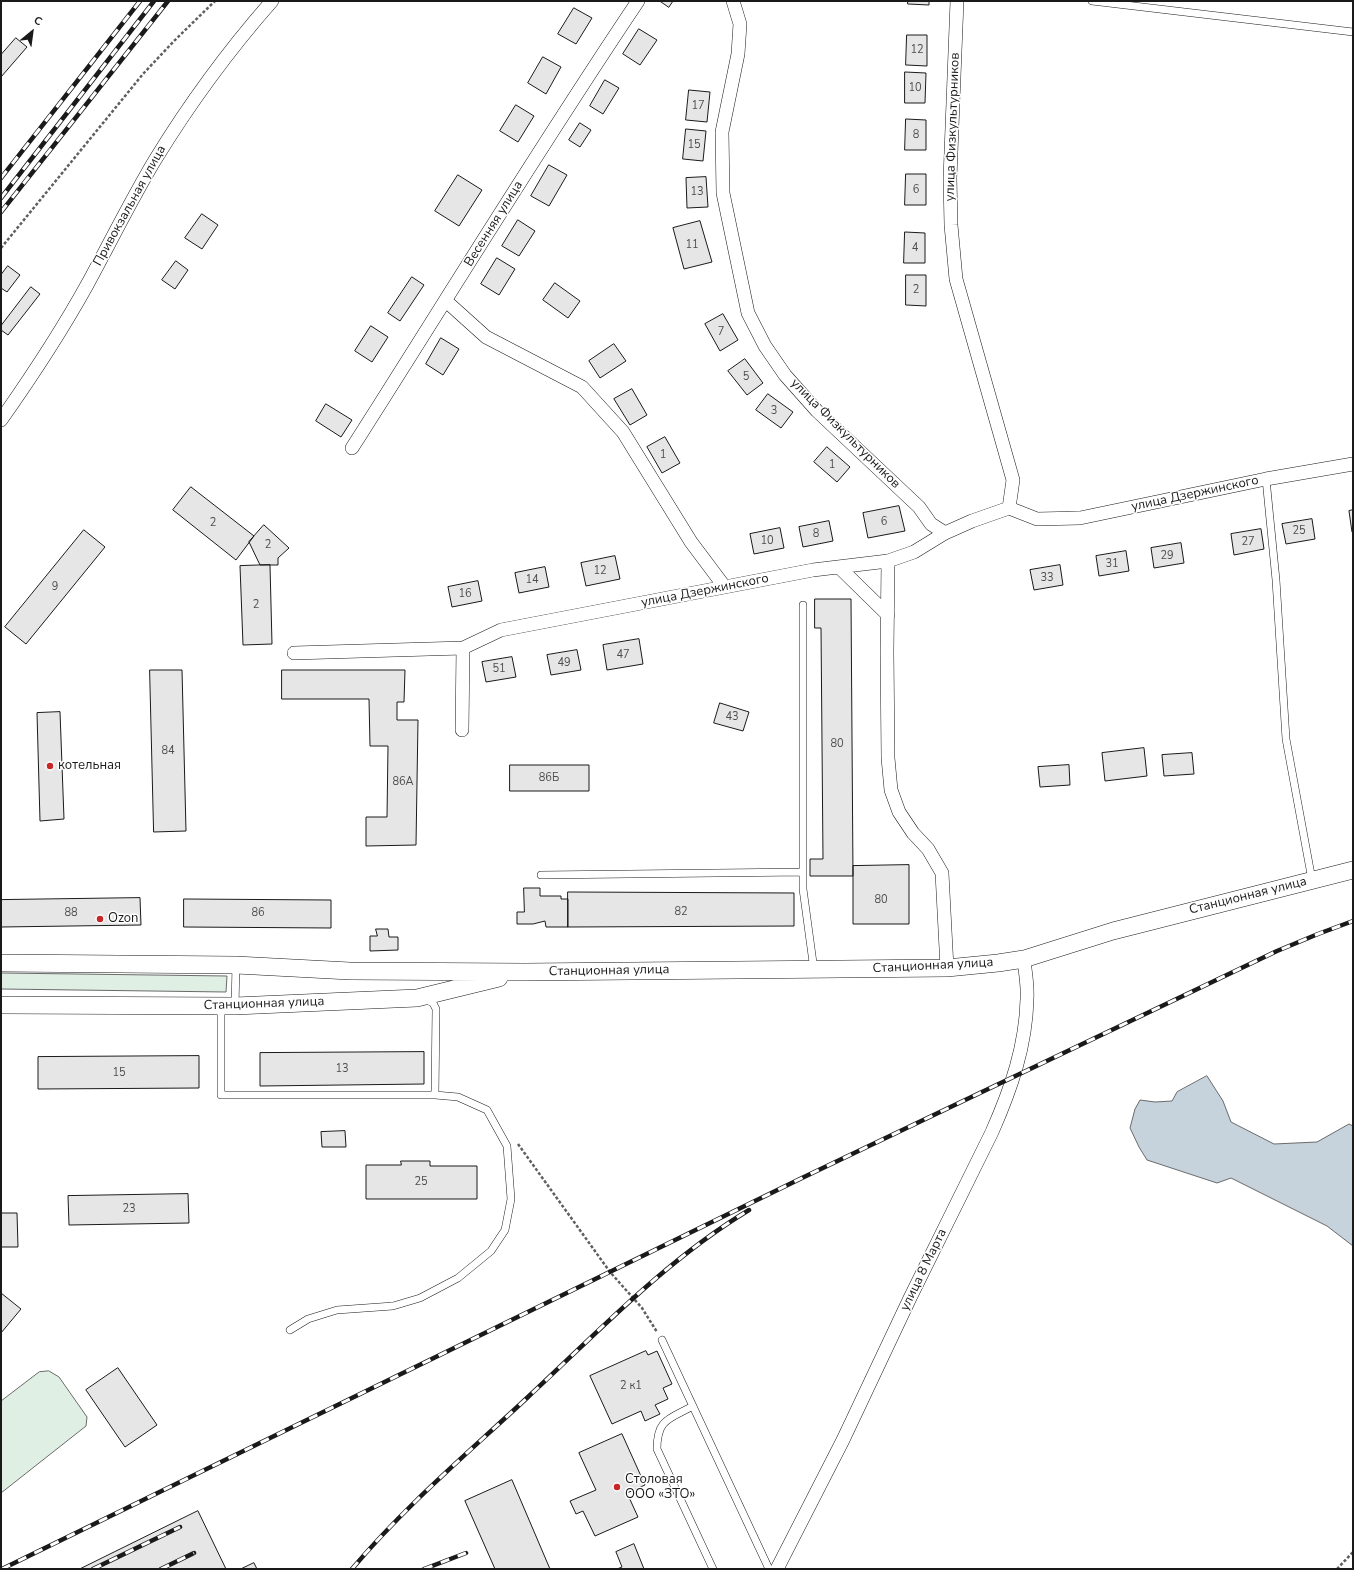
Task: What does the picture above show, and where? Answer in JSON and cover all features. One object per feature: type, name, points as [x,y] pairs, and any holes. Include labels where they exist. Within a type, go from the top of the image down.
[{"type":"street","name":"Привокзальная улица","points":[[1,420],[50,348],[87,285],[154,161],[176,126],[229,52],[272,1]]},
{"type":"street","name":"Весенняя улица","points":[[352,448],[446,301],[552,130],[638,1]]},
{"type":"street","name":"улица Физкультурников","points":[[733,1],[740,24],[738,54],[722,132],[723,193],[748,313],[765,346],[785,375],[817,411],[919,507],[931,524],[945,533]]},
{"type":"street","name":"улица Физкультурников","points":[[956,1],[950,178],[951,225],[956,279],[1013,480],[1009,508]]},
{"type":"street","points":[[446,301],[486,337],[582,387],[623,432],[691,542],[724,586]]},
{"type":"street","name":"улица Дзержинского","points":[[1009,508],[1037,519],[1080,518],[1266,479],[1353,464]]},
{"type":"street","points":[[945,533],[972,521],[1009,508]]},
{"type":"street","points":[[925,545],[931,524]]},
{"type":"street","name":"улица Дзержинского","points":[[464,648],[502,630],[813,570],[888,562],[914,552],[945,533]]},
{"type":"street","points":[[888,562],[888,758],[891,790],[899,812],[913,833],[928,849],[942,873],[947,968]]},
{"type":"street","points":[[839,567],[888,615]]},
{"type":"street","points":[[294,653],[464,648],[462,730]]},
{"type":"street","name":"Станционная улица","points":[[1,963],[236,965],[350,971],[524,972],[947,968],[1024,959],[1113,931],[1353,870]]},
{"type":"street","name":"улица 8 Марта","points":[[777,1569],[863,1399],[907,1304],[989,1138],[1004,1104],[1017,1069],[1024,1036],[1027,998],[1024,959]]},
{"type":"street","name":"Станционная улица","points":[[1,1005],[228,1006],[417,998],[524,972]]},
{"type":"lane","points":[[1092,1],[1353,32]]},
{"type":"lane","points":[[1266,479],[1276,580],[1286,739],[1312,880]]},
{"type":"lane","points":[[803,605],[803,889],[814,970]]},
{"type":"lane","points":[[540,875],[803,872]]},
{"type":"lane","points":[[236,965],[228,1006],[221,1095],[435,1095],[458,1098],[487,1110],[507,1146],[511,1199],[505,1230],[491,1251],[458,1278],[420,1298],[393,1306],[338,1310],[308,1319],[290,1330]]},
{"type":"lane","points":[[417,998],[428,1000],[433,1003],[436,1009],[435,1095]]},
{"type":"lane","points":[[662,1340],[769,1569]]},
{"type":"lane","points":[[693,1406],[662,1424],[658,1432],[657,1450],[713,1569]]},
{"type":"path","points":[[1,248],[143,74],[215,1]]},
{"type":"path","points":[[515,1140],[610,1272],[642,1308],[662,1340]]},
{"type":"path","points":[[1337,1569],[1353,1552]]},
{"type":"green space","points":[[1,973],[227,976],[226,992],[1,989]]},
{"type":"green space","points":[[49,1371],[59,1377],[87,1417],[86,1426],[1,1493],[1,1401],[39,1372]]},
{"type":"shaded area","points":[[1207,1076],[1223,1101],[1231,1122],[1274,1144],[1317,1142],[1349,1124],[1353,1126],[1353,1246],[1327,1226],[1231,1178],[1217,1183],[1147,1160],[1130,1128],[1135,1109],[1140,1100],[1155,1102],[1172,1101],[1177,1092]]},
{"type":"building","points":[[660,1],[673,1],[669,7]]},
{"type":"building","points":[[908,1],[929,1],[929,5],[908,4]]},
{"type":"building","points":[[574,8],[592,18],[576,44],[558,34]]},
{"type":"building","points":[[639,29],[657,40],[640,65],[623,54]]},
{"type":"building","points":[[907,35],[927,35],[927,66],[906,65]]},
{"type":"building","points":[[16,38],[27,47],[1,77],[1,55]]},
{"type":"building","points":[[543,57],[561,67],[546,94],[528,83]]},
{"type":"building","points":[[905,72],[926,73],[925,103],[905,103]]},
{"type":"building","points":[[605,80],[619,88],[603,114],[590,106]]},
{"type":"building","points":[[689,90],[710,92],[707,122],[686,120]]},
{"type":"building","points":[[516,105],[534,116],[518,142],[500,131]]},
{"type":"building","points":[[906,119],[926,120],[926,150],[905,150]]},
{"type":"building","points":[[580,123],[591,130],[580,147],[569,140]]},
{"type":"building","points":[[686,129],[706,131],[703,161],[683,159]]},
{"type":"building","points":[[549,165],[567,175],[549,206],[531,196]]},
{"type":"building","points":[[906,174],[926,174],[926,205],[905,205]]},
{"type":"building","points":[[458,175],[482,190],[459,226],[435,211]]},
{"type":"building","points":[[706,177],[708,207],[687,208],[686,178]]},
{"type":"building","points":[[202,214],[218,225],[202,249],[185,238]]},
{"type":"building","points":[[518,220],[535,231],[519,256],[502,246]]},
{"type":"building","points":[[700,221],[712,262],[684,269],[673,228]]},
{"type":"building","points":[[905,232],[925,233],[925,263],[904,263]]},
{"type":"building","points":[[497,258],[515,269],[499,295],[481,284]]},
{"type":"building","points":[[176,261],[188,270],[175,289],[162,280]]},
{"type":"building","points":[[8,266],[20,275],[7,292],[1,288],[1,275]]},
{"type":"building","points":[[906,275],[926,275],[926,306],[906,305]]},
{"type":"building","points":[[412,277],[424,285],[400,321],[388,313]]},
{"type":"building","points":[[555,283],[580,301],[568,318],[543,300]]},
{"type":"building","points":[[31,287],[40,294],[8,335],[1,330],[1,326]]},
{"type":"building","points":[[723,314],[738,340],[720,351],[705,324]]},
{"type":"building","points":[[371,326],[388,337],[372,362],[355,351]]},
{"type":"building","points":[[441,338],[459,349],[443,375],[426,364]]},
{"type":"building","points":[[614,344],[626,361],[600,378],[589,361]]},
{"type":"building","points":[[745,359],[763,383],[747,395],[728,371]]},
{"type":"building","points":[[632,389],[647,415],[630,425],[614,399]]},
{"type":"building","points":[[768,394],[793,412],[781,428],[756,410]]},
{"type":"building","points":[[326,404],[352,420],[341,437],[316,421]]},
{"type":"building","points":[[665,437],[680,463],[662,473],[647,447]]},
{"type":"building","points":[[827,447],[850,467],[837,482],[814,462]]},
{"type":"building","points":[[191,487],[254,536],[236,560],[173,510]]},
{"type":"building","points":[[899,506],[905,531],[868,538],[863,513]]},
{"type":"building","points":[[1353,510],[1353,531],[1352,532],[1349,511]]},
{"type":"building","points":[[1312,519],[1315,539],[1286,544],[1282,524]]},
{"type":"building","points":[[829,521],[833,541],[803,547],[799,527]]},
{"type":"building","points":[[264,525],[289,548],[278,558],[278,565],[260,565],[249,542]]},
{"type":"building","points":[[780,528],[784,548],[754,554],[750,534]]},
{"type":"building","points":[[1261,529],[1264,549],[1234,555],[1231,534]]},
{"type":"building","points":[[84,530],[105,547],[26,644],[5,627]]},
{"type":"building","points":[[1181,543],[1184,563],[1154,568],[1151,548]]},
{"type":"building","points":[[1126,551],[1129,571],[1099,576],[1096,556]]},
{"type":"building","points":[[615,556],[620,579],[586,586],[581,563]]},
{"type":"building","points":[[270,565],[272,644],[243,645],[240,566]]},
{"type":"building","points":[[1060,565],[1063,585],[1034,590],[1030,570]]},
{"type":"building","points":[[545,567],[549,587],[519,593],[515,573]]},
{"type":"building","points":[[478,581],[482,601],[452,607],[448,587]]},
{"type":"building","points":[[815,599],[851,599],[853,876],[810,876],[810,859],[823,859],[821,628],[815,628]]},
{"type":"building","points":[[639,639],[643,664],[607,670],[603,645]]},
{"type":"building","points":[[577,650],[581,670],[551,675],[547,655]]},
{"type":"building","points":[[512,657],[516,677],[486,682],[482,662]]},
{"type":"building","points":[[150,670],[182,670],[186,831],[154,832]]},
{"type":"building","points":[[282,670],[405,670],[404,702],[397,702],[397,720],[418,720],[416,845],[366,846],[366,817],[387,817],[388,746],[370,746],[369,699],[282,699]]},
{"type":"building","points":[[720,703],[749,712],[743,731],[714,723]]},
{"type":"building","name":"котельная","points":[[60,712],[64,819],[40,821],[37,713]]},
{"type":"building","points":[[1144,748],[1147,776],[1105,781],[1102,753]]},
{"type":"building","points":[[1192,753],[1194,774],[1164,776],[1162,755]]},
{"type":"building","points":[[510,765],[589,765],[589,791],[510,791]]},
{"type":"building","points":[[1069,765],[1070,785],[1040,787],[1038,767]]},
{"type":"building","points":[[909,865],[909,924],[853,924],[853,866]]},
{"type":"building","points":[[524,888],[540,888],[540,896],[561,896],[561,899],[568,899],[568,927],[546,927],[545,921],[533,924],[517,924],[517,912],[524,912]]},
{"type":"building","points":[[568,892],[794,893],[794,926],[568,927]]},
{"type":"building","points":[[140,898],[141,925],[1,927],[1,900]]},
{"type":"building","points":[[184,899],[331,900],[331,928],[184,927]]},
{"type":"building","points":[[376,929],[388,929],[389,937],[398,937],[398,950],[370,951],[370,936],[377,936]]},
{"type":"building","points":[[424,1052],[424,1084],[260,1086],[260,1053]]},
{"type":"building","points":[[199,1056],[199,1088],[38,1089],[38,1057]]},
{"type":"building","points":[[345,1131],[346,1147],[322,1147],[321,1132]]},
{"type":"building","points":[[401,1161],[430,1161],[430,1166],[477,1166],[477,1199],[366,1199],[366,1165],[401,1165]]},
{"type":"building","points":[[188,1194],[189,1223],[69,1225],[68,1196]]},
{"type":"building","points":[[1,1213],[17,1213],[18,1247],[1,1247]]},
{"type":"building","points":[[1,1293],[21,1309],[1,1333]]},
{"type":"building","points":[[646,1351],[648,1355],[657,1351],[672,1384],[663,1388],[668,1399],[655,1405],[660,1414],[645,1421],[641,1411],[612,1424],[590,1376]]},
{"type":"building","points":[[118,1368],[157,1425],[125,1447],[86,1390]]},
{"type":"building","name":"Столовая ООО «ЗТО»","points":[[622,1434],[645,1485],[627,1493],[638,1517],[595,1536],[583,1511],[576,1514],[570,1501],[596,1490],[579,1453]]},
{"type":"building","points":[[512,1480],[550,1569],[495,1569],[465,1501]]},
{"type":"building","points":[[198,1511],[226,1569],[80,1569]]},
{"type":"building","points":[[634,1544],[644,1569],[617,1569],[622,1567],[616,1552]]},
{"type":"building","points":[[254,1563],[257,1569],[241,1569]]},
{"type":"railway","points":[[1,178],[140,1]]},
{"type":"railway","points":[[1,198],[154,1]]},
{"type":"railway","points":[[1,212],[168,1]]},
{"type":"railway","points":[[2,1569],[804,1177],[1277,951],[1353,921]]},
{"type":"railway","points":[[352,1569],[393,1523],[607,1322],[689,1251],[749,1210]]},
{"type":"railway","points":[[93,1569],[180,1527]]},
{"type":"railway","points":[[161,1569],[194,1553]]},
{"type":"railway","points":[[424,1569],[466,1553]]},
{"type":"place","name":"котельная","points":[[50,766]]},
{"type":"place","name":"Ozon","points":[[100,919]]},
{"type":"place","name":"Столовая ООО «ЗТО»","points":[[617,1487]]}]
